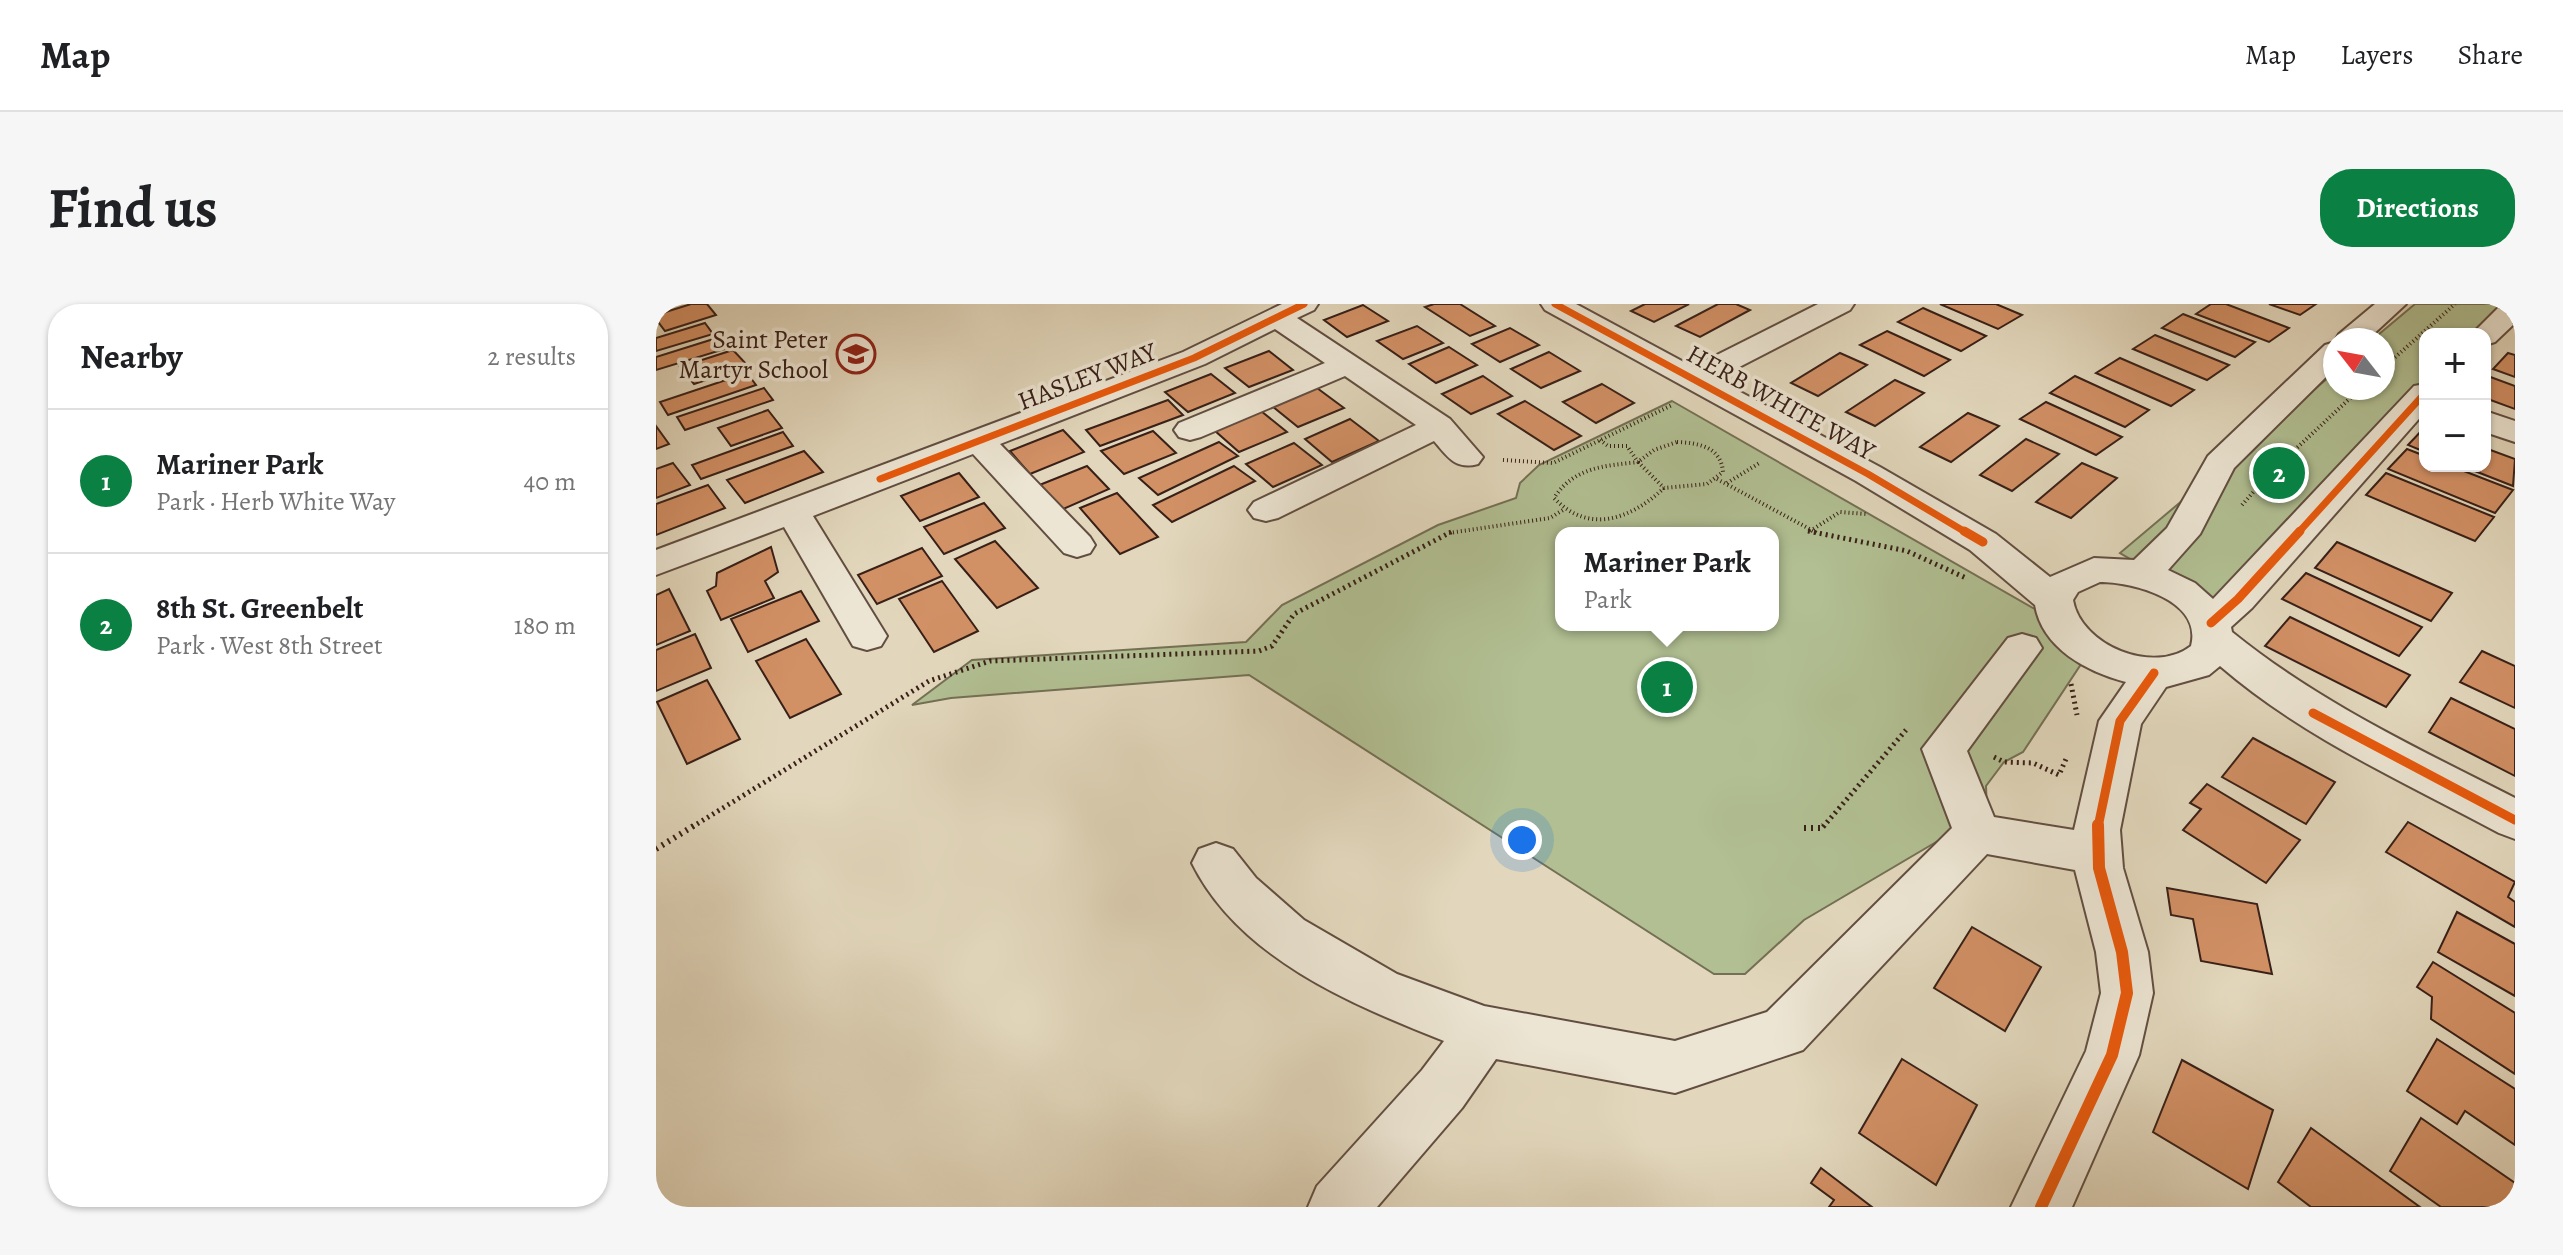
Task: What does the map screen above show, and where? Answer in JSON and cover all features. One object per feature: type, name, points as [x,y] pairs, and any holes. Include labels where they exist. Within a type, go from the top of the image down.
[{"type":"street","name":"HERB WHITE WAY","points":[[1555,304],[1983,542],[2054,600]]},
{"type":"street","points":[[1693,379],[1840,304]]},
{"type":"street","points":[[2363,328],[2392,304]]},
{"type":"street","points":[[2491,330],[2515,307]]},
{"type":"street","points":[[1291,311],[1348,364],[1439,426],[1466,457]]},
{"type":"street","name":"HASLEY WAY","points":[[656,563],[1194,358],[1291,311]]},
{"type":"street","points":[[1190,430],[1348,364]]},
{"type":"street","points":[[2323,367],[2220,463],[2182,534],[2142,574],[2187,595],[2204,611],[2212,630],[2235,658],[2313,713],[2515,820]]},
{"type":"street","points":[[2098,724],[2167,672],[2191,668],[2207,658],[2212,630],[2410,389]]},
{"type":"street","points":[[2491,423],[2515,432]]},
{"type":"street","points":[[1266,510],[1439,426]]},
{"type":"street","points":[[979,441],[1077,545]]},
{"type":"street","points":[[793,512],[867,636]]},
{"type":"street","name":"HERB WHITE WAY","points":[[1983,542],[2053,566],[2085,573],[2117,570],[2142,574]]},
{"type":"street","points":[[2041,1207],[2112,1055],[2127,993],[2122,952],[2098,854],[2098,724],[2067,635],[2056,617],[2054,600],[2060,586],[2085,573]]},
{"type":"street","points":[[1977,833],[1944,749],[2022,648]]},
{"type":"street","points":[[2079,668],[2111,664],[2230,684],[2313,713]]},
{"type":"street","points":[[1977,833],[2098,854]]},
{"type":"street","points":[[1216,863],[1239,893],[1286,936],[1379,991],[1484,1031],[1675,1067],[1784,1032],[1977,833]]},
{"type":"street","points":[[1338,1207],[1442,1089],[1484,1031]]},
{"type":"path","points":[[2410,389],[2455,304]]},
{"type":"path","points":[[1466,457],[1553,463],[1681,400],[1693,379]]},
{"type":"path","points":[[2240,507],[2270,473],[2348,400]]},
{"type":"path","points":[[1600,440],[1608,446],[1627,444],[1638,462],[1664,488]]},
{"type":"path","points":[[1691,442],[1713,450],[1721,457],[1723,472],[1717,479],[1694,487],[1664,488],[1650,504],[1623,517],[1601,520],[1578,517],[1563,510],[1554,498],[1561,485],[1575,474],[1597,466],[1638,462],[1665,444],[1691,442]]},
{"type":"path","points":[[1727,483],[1761,462]]},
{"type":"path","points":[[1717,479],[1809,531],[1907,551],[1940,564],[1974,583]]},
{"type":"path","points":[[1809,531],[1840,512],[1865,515],[1877,510],[1899,493]]},
{"type":"path","points":[[656,849],[929,681],[954,671],[990,661],[1259,651],[1272,646],[1294,614],[1454,530],[1550,518],[1563,510]]},
{"type":"path","points":[[2079,668],[2077,714],[2098,724]]},
{"type":"path","points":[[1804,828],[1822,828],[1920,716],[2004,762],[2033,763],[2059,775],[2068,754]]},
{"type":"green space","points":[[2415,304],[2515,304],[2491,328],[2419,328],[2419,399],[2209,605],[2120,553],[2323,382],[2323,400],[2395,400],[2395,328],[2386,328]]},
{"type":"green space","points":[[1672,401],[2080,635],[2091,649],[2023,752],[2004,762],[1986,786],[1987,812],[1804,920],[1745,974],[1714,974],[1249,675],[951,698],[912,705],[972,660],[1246,642],[1282,605],[1438,525],[1516,498],[1520,483],[1539,465]]},
{"type":"building","points":[[691,304],[707,304],[716,315],[665,331],[656,319],[656,315]]},
{"type":"building","points":[[1460,304],[1495,326],[1470,336],[1425,307]]},
{"type":"building","points":[[1645,304],[1689,304],[1654,322],[1631,311]]},
{"type":"building","points":[[1718,304],[1736,304],[1750,310],[1700,337],[1676,326]]},
{"type":"building","points":[[1940,304],[1996,304],[2022,315],[1998,329]]},
{"type":"building","points":[[2211,304],[2226,304],[2289,328],[2269,342],[2196,314]]},
{"type":"building","points":[[2269,304],[2316,304],[2300,315]]},
{"type":"building","points":[[1363,305],[1388,321],[1347,337],[1324,320]]},
{"type":"building","points":[[1923,308],[1986,336],[1961,351],[1898,322]]},
{"type":"building","points":[[2183,314],[2255,342],[2235,357],[2162,328]]},
{"type":"building","points":[[705,323],[713,334],[656,351],[656,338]]},
{"type":"building","points":[[1417,326],[1443,343],[1403,359],[1377,341]]},
{"type":"building","points":[[1510,328],[1539,345],[1500,362],[1472,344]]},
{"type":"building","points":[[1887,331],[1950,360],[1924,376],[1860,345]]},
{"type":"building","points":[[2155,335],[2229,365],[2207,380],[2133,349]]},
{"type":"building","points":[[720,337],[728,348],[656,370],[656,357]]},
{"type":"building","points":[[1449,347],[1477,365],[1436,383],[1409,364]]},
{"type":"building","points":[[733,350],[748,366],[694,384],[680,367]]},
{"type":"building","points":[[1269,351],[1293,370],[1249,387],[1225,368]]},
{"type":"building","points":[[1549,352],[1580,371],[1541,388],[1511,369]]},
{"type":"building","points":[[1840,353],[1867,365],[1818,396],[1791,383]]},
{"type":"building","points":[[2508,353],[2515,355],[2515,377],[2493,369]]},
{"type":"building","points":[[2120,358],[2194,390],[2171,406],[2096,373]]},
{"type":"building","points":[[747,373],[756,385],[668,415],[660,402]]},
{"type":"building","points":[[1211,374],[1235,393],[1188,412],[1165,392]]},
{"type":"building","points":[[1483,376],[1512,396],[1471,414],[1442,394]]},
{"type":"building","points":[[2075,376],[2149,410],[2125,427],[2050,393]]},
{"type":"building","points":[[2491,377],[2515,386],[2515,409],[2491,400]]},
{"type":"building","points":[[1895,380],[1924,393],[1875,426],[1846,412]]},
{"type":"building","points":[[1602,384],[1634,403],[1596,423],[1563,402]]},
{"type":"building","points":[[764,388],[773,400],[685,430],[677,417]]},
{"type":"building","points":[[1317,388],[1344,408],[1298,427],[1272,406]]},
{"type":"building","points":[[1168,400],[1183,415],[1100,446],[1086,430]]},
{"type":"building","points":[[1525,401],[1581,436],[1554,450],[1498,414]]},
{"type":"building","points":[[2046,402],[2122,437],[2096,455],[2020,419]]},
{"type":"building","points":[[768,410],[782,428],[731,446],[718,428]]},
{"type":"building","points":[[1261,411],[1287,432],[1239,452],[1214,430]]},
{"type":"building","points":[[1968,413],[1999,426],[1951,462],[1920,447]]},
{"type":"building","points":[[1350,419],[1379,441],[1332,462],[1305,439]]},
{"type":"building","points":[[656,426],[669,444],[656,449]]},
{"type":"building","points":[[1063,430],[1084,452],[1030,474],[1010,451]]},
{"type":"building","points":[[1153,431],[1176,453],[1124,474],[1101,451]]},
{"type":"building","points":[[783,432],[793,446],[701,479],[692,465]]},
{"type":"building","points":[[2419,433],[2419,450],[2408,445]]},
{"type":"building","points":[[2026,439],[2059,454],[2012,491],[1980,475]]},
{"type":"building","points":[[1219,442],[1238,456],[1158,495],[1139,478]]},
{"type":"building","points":[[1294,443],[1322,465],[1273,487],[1246,464]]},
{"type":"building","points":[[2407,449],[2419,454],[2419,472],[2466,472],[2513,490],[2495,513],[2388,469]]},
{"type":"building","points":[[2491,450],[2515,459],[2513,486],[2477,472],[2491,472]]},
{"type":"building","points":[[804,451],[823,472],[745,503],[727,480]]},
{"type":"building","points":[[673,463],[690,485],[656,498],[656,469]]},
{"type":"building","points":[[2082,463],[2117,478],[2071,518],[2036,502]]},
{"type":"building","points":[[1087,466],[1109,489],[1054,513],[1032,488]]},
{"type":"building","points":[[1234,466],[1255,481],[1172,522],[1153,505]]},
{"type":"building","points":[[959,473],[979,497],[920,521],[901,496]]},
{"type":"building","points":[[2386,473],[2494,517],[2475,541],[2366,495]]},
{"type":"building","points":[[708,485],[725,508],[656,535],[656,504]]},
{"type":"building","points":[[1117,493],[1158,537],[1120,554],[1080,508]]},
{"type":"building","points":[[984,503],[1005,528],[944,554],[924,527]]},
{"type":"building","points":[[995,541],[1038,588],[997,608],[955,559]]},
{"type":"building","points":[[2337,542],[2452,593],[2431,621],[2315,568]]},
{"type":"building","points":[[771,547],[778,572],[765,581],[774,598],[721,620],[707,591],[716,586],[717,573]]},
{"type":"building","points":[[922,548],[942,576],[877,604],[858,575]]},
{"type":"building","points":[[2306,573],[2422,627],[2399,656],[2282,599]]},
{"type":"building","points":[[942,581],[978,631],[934,652],[899,599]]},
{"type":"building","points":[[669,589],[690,631],[656,645],[656,595]]},
{"type":"building","points":[[801,591],[819,621],[748,652],[731,619]]},
{"type":"building","points":[[2290,617],[2410,675],[2386,707],[2265,646]]},
{"type":"building","points":[[695,634],[711,668],[656,691],[656,650]]},
{"type":"building","points":[[806,639],[841,694],[790,718],[756,661]]},
{"type":"building","points":[[2482,651],[2515,666],[2515,708],[2460,682]]},
{"type":"building","points":[[707,680],[740,739],[687,764],[657,702]]},
{"type":"building","points":[[2451,698],[2515,729],[2515,776],[2429,732]]},
{"type":"building","points":[[2253,738],[2335,782],[2306,824],[2222,777]]},
{"type":"building","points":[[2207,784],[2300,840],[2266,883],[2183,830],[2201,809],[2190,803]]},
{"type":"building","points":[[2408,822],[2515,882],[2508,897],[2515,902],[2515,927],[2386,852]]},
{"type":"building","points":[[2167,888],[2257,904],[2272,974],[2201,961],[2193,919],[2171,915]]},
{"type":"building","points":[[2457,912],[2515,944],[2515,996],[2438,952]]},
{"type":"building","points":[[1972,927],[2041,967],[2005,1031],[1934,988]]},
{"type":"building","points":[[2433,962],[2515,1013],[2515,1074],[2431,1019],[2432,997],[2417,987]]},
{"type":"building","points":[[2437,1039],[2515,1089],[2515,1145],[2465,1111],[2457,1124],[2407,1091]]},
{"type":"building","points":[[1902,1059],[1977,1105],[1936,1185],[1859,1133]]},
{"type":"building","points":[[2182,1060],[2273,1110],[2248,1189],[2153,1132]]},
{"type":"building","points":[[2421,1118],[2515,1183],[2515,1207],[2441,1207],[2390,1171]]},
{"type":"building","points":[[2311,1128],[2420,1207],[2311,1207],[2278,1182]]},
{"type":"building","points":[[1821,1168],[1872,1207],[1829,1207],[1834,1200],[1811,1183]]},
{"type":"cycle path","points":[[880,479],[1194,358],[1304,304]]},
{"type":"cycle path","points":[[1555,304],[1868,474],[1983,542]]},
{"type":"cycle path","points":[[2211,623],[2238,599],[2419,400]]},
{"type":"cycle path","points":[[2041,1207],[2112,1055],[2127,993],[2122,952],[2099,868],[2097,830],[2120,721],[2154,673]]},
{"type":"cycle path","points":[[2313,713],[2515,820]]},
{"type":"place","name":"Saint Peter Martyr School","points":[[856,354]]},
{"type":"place","name":"8th St. Greenbelt","points":[[2279,473]]},
{"type":"place","name":"Mariner Park","points":[[1667,687]]}]
